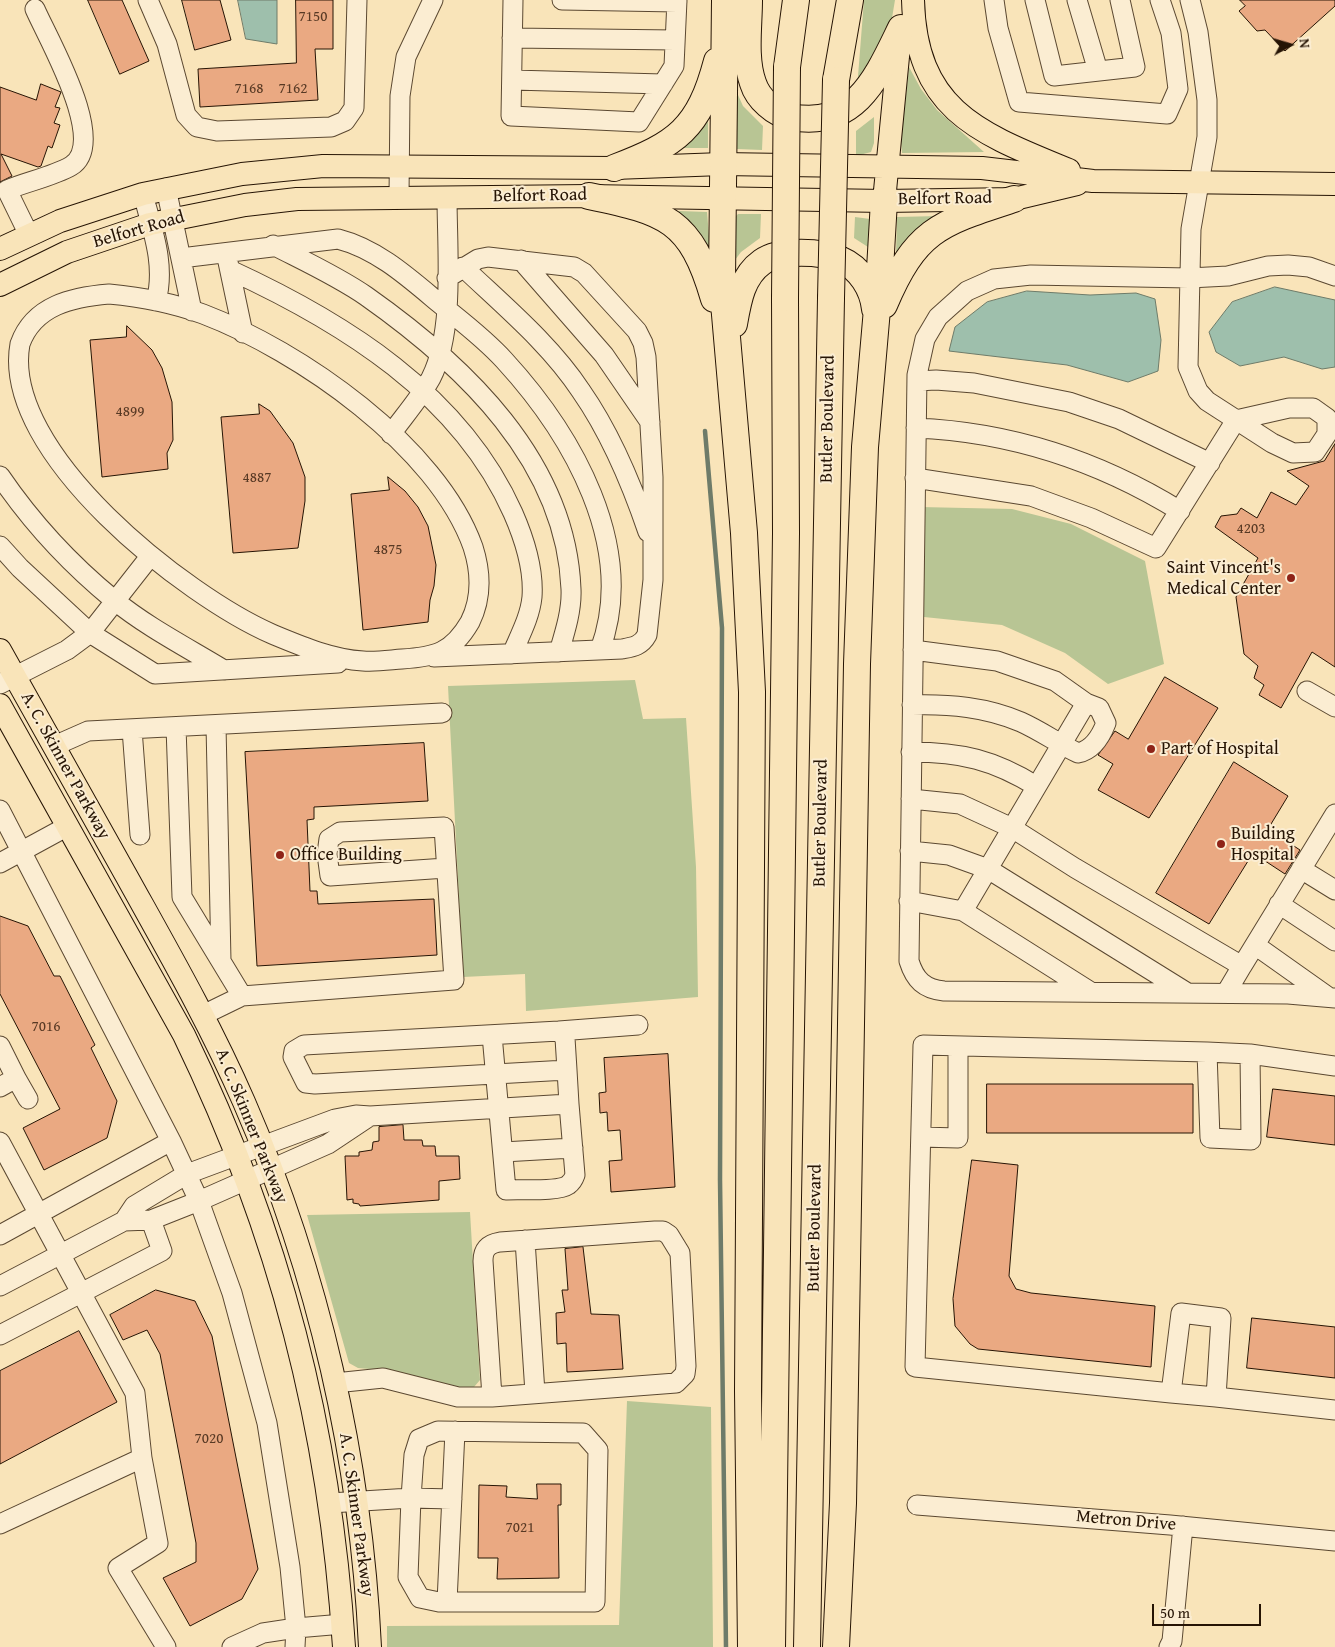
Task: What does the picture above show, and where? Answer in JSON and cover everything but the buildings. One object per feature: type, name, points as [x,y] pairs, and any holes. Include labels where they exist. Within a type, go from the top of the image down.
[{"type":"highway","points":[[725,0],[722,280],[745,550],[752,692],[748,1392],[751,1647]]},
{"type":"highway","points":[[749,0],[748,59],[753,86],[773,109],[787,116],[820,119],[837,115],[861,97],[879,72],[901,28]]},
{"type":"highway","name":"Butler Boulevard","points":[[772,1647],[786,533],[785,298],[787,67],[782,0]]},
{"type":"highway","points":[[787,67],[796,0]]},
{"type":"highway","name":"Butler Boulevard","points":[[806,1647],[836,80],[833,0]]},
{"type":"highway","points":[[836,80],[850,0]]},
{"type":"highway","points":[[614,168],[666,146],[679,136],[691,122],[700,107],[714,70],[724,26]]},
{"type":"highway","points":[[590,196],[650,210],[679,227],[688,238],[705,268],[729,351]]},
{"type":"highway","points":[[876,330],[900,270],[921,242],[953,219],[1014,198]]},
{"type":"highway","points":[[836,1647],[843,1503],[856,664],[865,447],[876,330],[884,201]]},
{"type":"highway","points":[[729,351],[739,297],[751,272],[762,262],[775,256],[791,253],[805,253],[841,260],[854,268],[870,288],[874,305],[876,330]]},
{"type":"main road","points":[[884,201],[904,0]]},
{"type":"main road","points":[[913,0],[915,34],[921,57],[934,83],[949,104],[982,132],[1093,181]]},
{"type":"main road","name":"Belfort Road","points":[[0,249],[29,235],[101,207],[166,188],[242,174],[323,166],[614,168],[722,164],[982,168],[1093,181],[1335,184]]},
{"type":"main road","name":"Belfort Road","points":[[0,285],[68,252],[150,224],[245,205],[297,199],[590,196],[884,201],[1014,198],[1093,181]]},
{"type":"main road","name":"A. C. Skinner Parkway","points":[[0,650],[8,681],[54,746],[203,1015],[271,1170],[313,1295],[335,1383],[356,1501],[364,1566],[370,1647]]},
{"type":"main road","name":"A. C. Skinner Parkway","points":[[0,705],[184,1035],[247,1179],[283,1286],[297,1336],[320,1441],[330,1503],[344,1647]]},
{"type":"street","points":[[148,0],[167,44],[186,115],[197,127],[217,131],[331,127],[345,121],[354,108],[357,0]]},
{"type":"street","points":[[399,197],[400,96],[406,58],[433,0]]},
{"type":"street","points":[[513,0],[512,116],[640,122],[674,66],[677,1],[562,0]]},
{"type":"street","points":[[994,0],[998,28],[1019,102],[1167,114],[1178,89],[1171,33],[1160,0]]},
{"type":"street","points":[[1034,0],[1054,76],[1135,67],[1120,0]]},
{"type":"street","points":[[1077,0],[1098,71]]},
{"type":"street","points":[[915,478],[1031,496],[1091,518],[1156,548],[1236,420],[1207,401],[1198,391],[1188,367],[1187,338],[1191,229],[1207,137],[1207,100],[1198,32],[1190,0]]},
{"type":"street","points":[[29,235],[7,190],[72,165],[82,154],[85,134],[81,110],[35,9]]},
{"type":"street","points":[[512,38],[675,40]]},
{"type":"street","points":[[512,80],[663,84]]},
{"type":"street","points":[[166,188],[192,311]]},
{"type":"street","points":[[143,194],[160,260],[161,277],[156,301]]},
{"type":"street","points":[[390,434],[431,378],[440,353],[448,278],[447,197]]},
{"type":"street","points":[[181,258],[272,245],[338,239],[356,244],[398,269],[446,309],[470,326],[504,360],[539,402],[578,462],[599,512],[610,564],[608,617],[600,650]]},
{"type":"street","points":[[272,245],[365,295],[440,353],[518,440],[534,464],[560,519],[566,544],[571,590],[566,626],[559,652]]},
{"type":"street","points":[[226,251],[243,333]]},
{"type":"street","points":[[0,546],[20,568],[90,633],[155,674],[425,658],[622,649],[643,642],[649,623],[653,547],[653,477],[646,357],[643,343],[637,331],[584,273],[574,267],[488,257],[478,259],[448,278]]},
{"type":"street","points":[[520,260],[604,355],[650,422]]},
{"type":"street","points":[[1332,998],[1288,994],[930,989],[920,983],[912,972],[909,961],[909,901],[917,381],[925,339],[934,324],[957,299],[978,285],[1013,276],[1189,278],[1228,276],[1268,266],[1288,265],[1309,267],[1335,276]]},
{"type":"street","points":[[463,267],[530,330],[580,389],[609,436],[635,492],[653,547]]},
{"type":"street","points":[[230,270],[297,302],[379,354],[422,391],[464,434],[486,462],[503,489],[522,531],[527,550],[532,595],[528,614],[512,654]]},
{"type":"street","points":[[364,662],[329,656],[260,629],[185,586],[148,559],[91,508],[66,482],[49,459],[24,412],[19,396],[14,363],[8,356],[37,318],[50,308],[66,300],[109,294],[156,301],[192,311],[243,333],[288,356],[348,396],[428,471],[446,496],[473,548],[478,567],[479,597],[475,612],[466,629],[454,644],[442,653],[425,658]]},
{"type":"street","points":[[917,381],[936,380],[974,383],[1068,402],[1119,419],[1210,463]]},
{"type":"street","points":[[916,428],[960,430],[1019,442],[1063,455],[1118,476],[1180,511]]},
{"type":"street","points":[[0,476],[21,508],[43,532],[115,601],[224,670]]},
{"type":"street","points":[[8,681],[67,650],[90,633],[148,559]]},
{"type":"street","points":[[912,705],[945,704],[985,710],[1022,722],[1078,753],[1087,752],[1101,735],[1106,723],[1099,708],[1086,703],[1055,681],[997,661],[913,650]]},
{"type":"street","points":[[1307,691],[1335,707]]},
{"type":"street","points":[[963,911],[1086,703]]},
{"type":"street","points":[[54,746],[88,732],[442,713]]},
{"type":"street","points":[[216,725],[221,961]]},
{"type":"street","points":[[176,727],[182,897],[242,996]]},
{"type":"street","points":[[132,729],[140,835]]},
{"type":"street","points":[[912,752],[955,754],[984,761],[1009,770],[1036,786]]},
{"type":"street","points":[[911,799],[960,804],[1012,828],[1075,868],[1242,966]]},
{"type":"street","points":[[0,810],[23,850],[187,1174],[199,1201],[232,1293],[267,1423],[290,1567],[296,1628],[295,1647]]},
{"type":"street","points":[[1226,993],[1301,869],[1329,838],[1335,814]]},
{"type":"street","points":[[0,863],[68,826]]},
{"type":"street","points":[[203,1015],[242,996],[454,980],[444,827],[340,832],[329,839],[326,854],[330,876],[446,868]]},
{"type":"street","points":[[910,851],[949,855],[988,869],[1187,993]]},
{"type":"street","points":[[1301,869],[1335,890]]},
{"type":"street","points":[[909,901],[963,911],[1091,992]]},
{"type":"street","points":[[1280,904],[1335,941]]},
{"type":"street","points":[[1255,945],[1332,998]]},
{"type":"street","points":[[567,1070],[315,1084],[306,1083],[293,1057],[294,1051],[304,1045],[638,1025]]},
{"type":"street","points":[[492,1035],[506,1190],[568,1186],[575,1175],[565,1038],[559,1031]]},
{"type":"street","points":[[1335,1066],[1250,1054],[923,1045],[915,1367],[1335,1410]]},
{"type":"street","points":[[0,1046],[28,1099]]},
{"type":"street","points":[[921,1137],[958,1138],[958,1046]]},
{"type":"street","points":[[1207,1052],[1210,1138],[1251,1140],[1250,1054]]},
{"type":"street","points":[[0,1087],[16,1078]]},
{"type":"street","points":[[124,1221],[134,1206],[187,1174],[335,1119],[356,1115],[370,1116],[569,1104]]},
{"type":"street","points":[[0,1286],[124,1221],[150,1220],[199,1201],[328,1144],[370,1116]]},
{"type":"street","points":[[0,1235],[171,1141]]},
{"type":"street","points":[[0,1142],[135,1393],[142,1458],[158,1543],[118,1568],[166,1647]]},
{"type":"street","points":[[503,1152],[573,1148]]},
{"type":"street","points":[[0,1335],[162,1252],[150,1220]]},
{"type":"street","points":[[335,1383],[383,1378],[458,1397],[492,1397],[668,1386],[681,1380],[686,1366],[680,1253],[674,1240],[663,1231],[525,1240],[494,1243],[488,1246],[483,1253],[492,1397]]},
{"type":"street","points":[[525,1240],[535,1393]]},
{"type":"street","points":[[1171,1393],[1181,1313],[1221,1318],[1216,1397]]},
{"type":"street","points":[[438,1431],[455,1431],[583,1433],[598,1450],[595,1602],[447,1602],[420,1598],[408,1577],[414,1455],[419,1439],[438,1431]]},
{"type":"street","points":[[447,1602],[455,1431]]},
{"type":"street","points":[[0,1524],[142,1458]]},
{"type":"street","points":[[330,1503],[411,1498],[452,1499]]},
{"type":"street","name":"Metron Drive","points":[[917,1505],[1183,1526],[1335,1541]]},
{"type":"street","points":[[1169,1647],[1172,1640],[1183,1526]]},
{"type":"street","points":[[232,1647],[263,1633],[343,1624]]},
{"type":"shaded area","points":[[238,0],[277,0],[277,44],[246,39]]},
{"type":"shaded area","points":[[864,0],[895,0],[891,24],[857,89]]},
{"type":"shaded area","points":[[909,67],[921,89],[937,110],[984,152],[902,153],[901,141]]},
{"type":"shaded area","points":[[734,86],[743,106],[763,126],[762,150],[737,149],[735,147]]},
{"type":"shaded area","points":[[874,117],[874,143],[871,152],[856,156],[856,131]]},
{"type":"shaded area","points":[[708,118],[708,148],[681,148]]},
{"type":"shaded area","points":[[679,211],[707,212],[710,248],[708,249],[678,213]]},
{"type":"shaded area","points":[[738,214],[761,214],[760,238],[741,252],[735,260],[735,217]]},
{"type":"shaded area","points":[[939,216],[896,256],[897,217]]},
{"type":"shaded area","points":[[855,217],[870,219],[868,247],[854,238]]},
{"type":"shaded area","points":[[1275,287],[1335,300],[1335,367],[1322,369],[1284,357],[1240,366],[1216,352],[1209,332],[1232,302]]},
{"type":"shaded area","points":[[1027,291],[1090,295],[1136,293],[1155,299],[1161,340],[1158,371],[1128,382],[1067,365],[949,351],[955,327],[987,302]]},
{"type":"shaded area","points":[[920,507],[1012,509],[1071,524],[1145,561],[1164,664],[1108,684],[1065,653],[1002,625],[924,617]]},
{"type":"shaded area","points":[[635,680],[643,719],[686,718],[696,867],[698,997],[526,1011],[525,974],[463,977],[448,686]]},
{"type":"shaded area","points":[[470,1212],[480,1380],[474,1387],[463,1390],[391,1371],[358,1368],[349,1363],[307,1215]]},
{"type":"shaded area","points":[[627,1401],[711,1407],[713,1647],[387,1647],[387,1626],[619,1625]]},
{"type":"waterway","points":[[705,431],[722,628],[720,1179],[726,1647]]},
{"type":"place","name":"Saint Vincent's Medical Center","points":[[1291,578]]},
{"type":"place","name":"Part of Hospital","points":[[1151,749]]},
{"type":"place","name":"Building Hospital","points":[[1221,844]]},
{"type":"place","name":"Office Building","points":[[280,855]]}]
